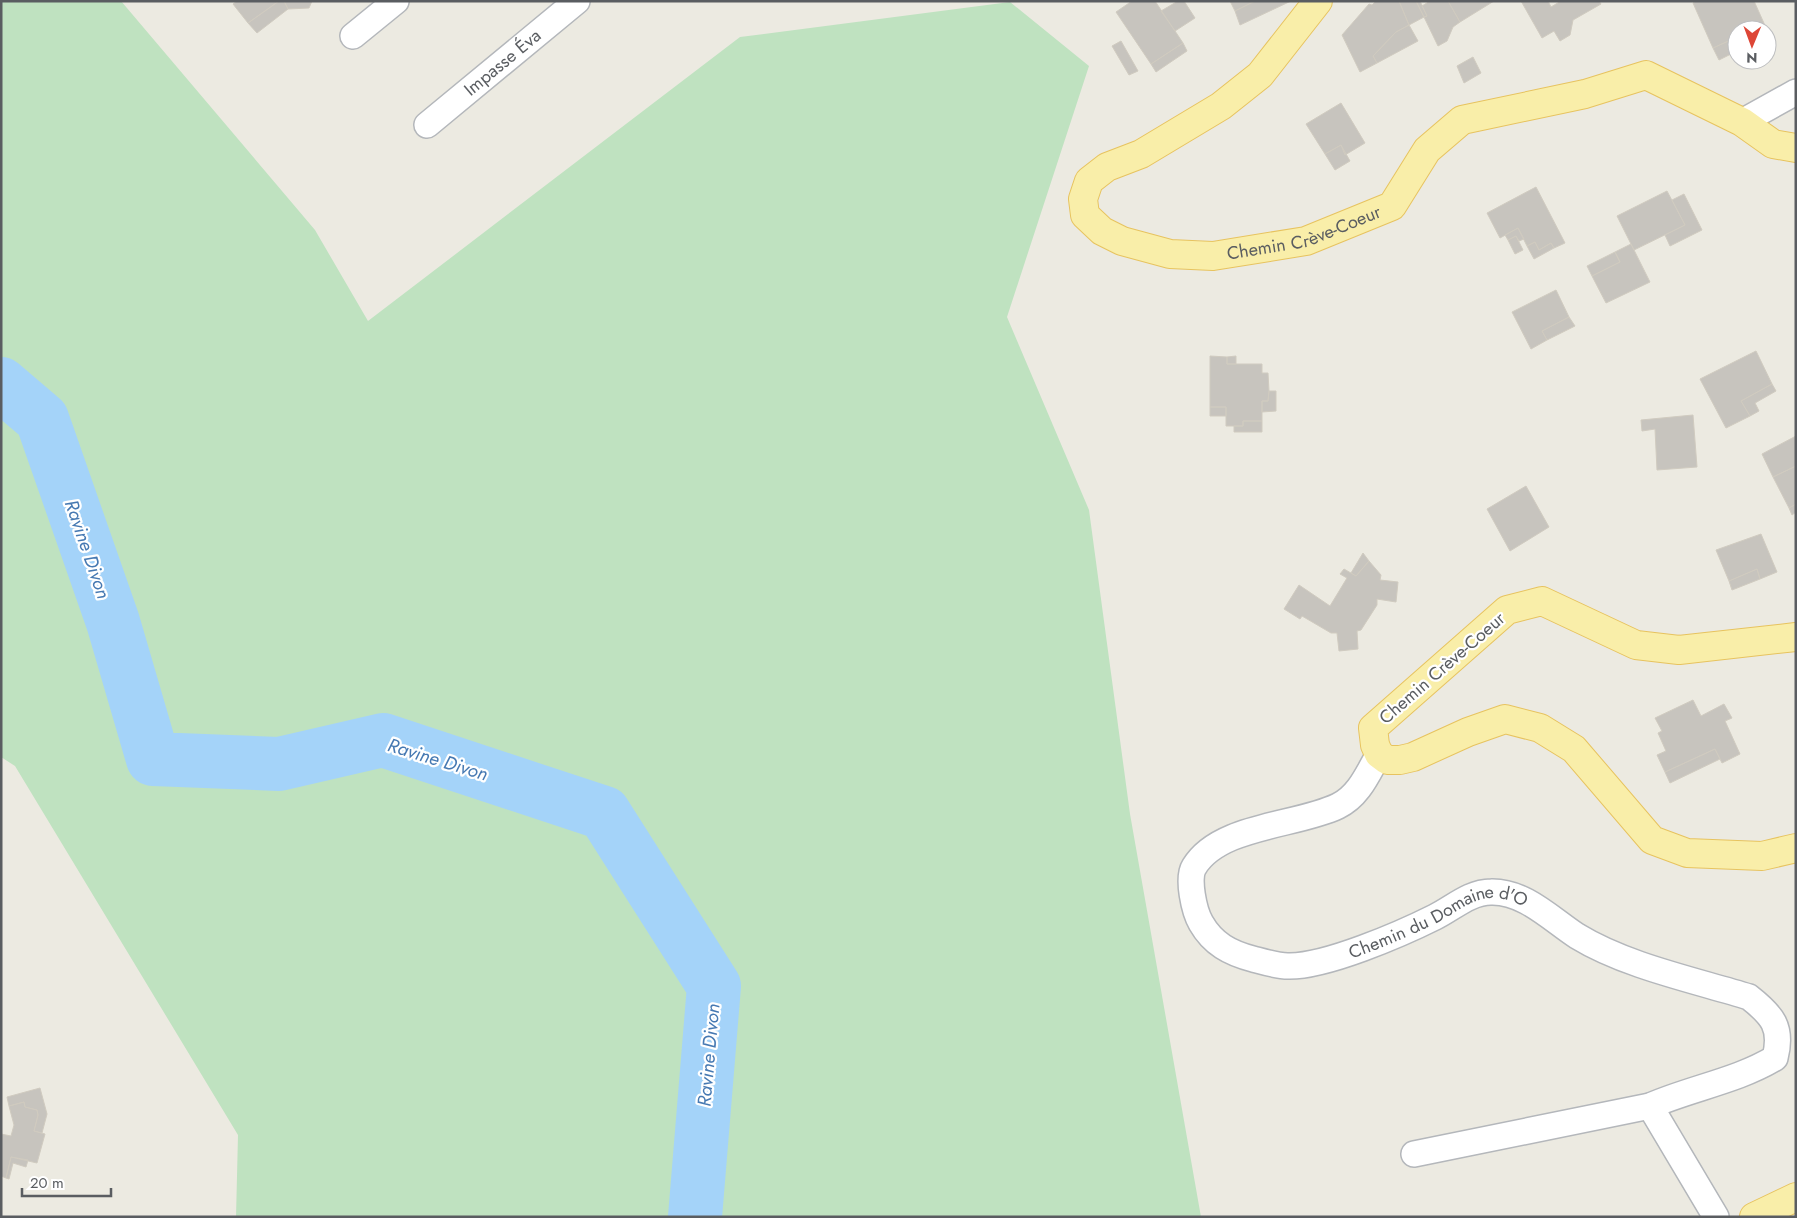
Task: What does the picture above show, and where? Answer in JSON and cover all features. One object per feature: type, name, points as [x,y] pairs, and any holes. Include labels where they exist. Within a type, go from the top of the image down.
[{"type":"main road","name":"Chemin Crève-Coeur","points":[[1318,1],[1260,74],[1221,106],[1141,154],[1107,167],[1089,182],[1083,199],[1085,215],[1102,231],[1122,241],[1170,254],[1213,256],[1306,241],[1392,206],[1427,150],[1462,120],[1585,94],[1646,75],[1742,122],[1773,144],[1796,148]]},
{"type":"main road","name":"Chemin Crève-Coeur","points":[[1379,754],[1375,745],[1373,728],[1507,610],[1542,601],[1636,645],[1679,650],[1796,637]]},
{"type":"main road","points":[[1379,754],[1386,760],[1413,757],[1468,732],[1505,719],[1540,728],[1574,749],[1652,840],[1687,853],[1762,856],[1796,848]]},
{"type":"main road","points":[[1754,1217],[1796,1198]]},
{"type":"street","points":[[354,36],[396,1]]},
{"type":"street","name":"Impasse Éva","points":[[428,125],[577,1]]},
{"type":"street","points":[[1742,122],[1796,92]]},
{"type":"street","name":"Chemin du Domaine d'O","points":[[1379,754],[1357,791],[1339,805],[1228,839],[1203,854],[1192,870],[1192,894],[1199,920],[1211,939],[1234,954],[1261,961],[1287,966],[1311,964],[1405,932],[1469,897],[1492,892],[1515,897],[1543,910],[1577,936],[1605,950],[1749,997],[1765,1010],[1777,1026],[1779,1042],[1775,1058],[1758,1068],[1670,1097],[1650,1106],[1414,1154]]},
{"type":"street","points":[[1650,1106],[1716,1217]]},
{"type":"green space","points":[[1,1],[121,1],[315,230],[368,321],[740,37],[1010,2],[1089,66],[1007,317],[1089,510],[1130,814],[1201,1217],[236,1217],[238,1135],[15,766],[1,757]]},
{"type":"building","points":[[237,1],[279,1],[248,23],[233,4]]},
{"type":"building","points":[[279,1],[284,1],[288,9],[257,33],[248,23]]},
{"type":"building","points":[[284,1],[312,1],[309,8],[288,9]]},
{"type":"building","points":[[1132,1],[1155,1],[1183,43],[1151,64],[1116,12]]},
{"type":"building","points":[[1178,1],[1184,1],[1195,18],[1175,31],[1161,11]]},
{"type":"building","points":[[1230,1],[1255,1],[1235,11]]},
{"type":"building","points":[[1255,1],[1291,1],[1240,25],[1235,11]]},
{"type":"building","points":[[1376,1],[1399,1],[1409,25],[1396,32],[1373,56],[1377,63],[1360,72],[1342,35],[1369,4],[1372,5]]},
{"type":"building","points":[[1399,1],[1416,1],[1424,17],[1409,25]]},
{"type":"building","points":[[1416,1],[1420,1],[1427,16],[1424,17]]},
{"type":"building","points":[[1430,1],[1448,1],[1460,22],[1453,27],[1447,41],[1438,46],[1424,17],[1427,16],[1422,6]]},
{"type":"building","points":[[1448,1],[1494,1],[1460,22]]},
{"type":"building","points":[[1521,1],[1548,1],[1551,7],[1561,1],[1599,1],[1601,4],[1573,20],[1570,35],[1560,41],[1554,31],[1542,38]]},
{"type":"building","points":[[1696,1],[1754,1],[1763,20],[1727,20],[1727,42],[1713,48],[1693,3]]},
{"type":"building","points":[[1409,25],[1418,41],[1377,63],[1373,56],[1396,32]]},
{"type":"building","points":[[1121,41],[1138,71],[1129,75],[1112,46]]},
{"type":"building","points":[[1727,42],[1727,56],[1719,60],[1713,48]]},
{"type":"building","points":[[1183,43],[1187,51],[1156,72],[1151,64]]},
{"type":"building","points":[[1473,57],[1481,73],[1464,83],[1457,66]]},
{"type":"building","points":[[1341,103],[1365,143],[1345,155],[1341,145],[1325,154],[1306,124]]},
{"type":"building","points":[[1341,145],[1350,161],[1335,170],[1325,154]]},
{"type":"building","points":[[1536,187],[1565,243],[1554,248],[1551,243],[1539,250],[1535,242],[1527,246],[1518,228],[1500,238],[1487,213]]},
{"type":"building","points":[[1667,191],[1685,225],[1634,250],[1617,216]]},
{"type":"building","points":[[1684,194],[1702,230],[1670,246],[1665,235],[1685,225],[1672,200]]},
{"type":"building","points":[[1518,228],[1524,239],[1519,241],[1516,236],[1508,240],[1505,235]]},
{"type":"building","points":[[1516,236],[1523,250],[1515,254],[1508,240]]},
{"type":"building","points":[[1535,242],[1539,250],[1551,243],[1554,248],[1534,259],[1527,246]]},
{"type":"building","points":[[1631,244],[1650,282],[1606,303],[1592,276],[1620,262],[1615,252]]},
{"type":"building","points":[[1615,252],[1620,262],[1592,276],[1587,266]]},
{"type":"building","points":[[1556,290],[1569,317],[1542,331],[1547,340],[1531,349],[1512,312]]},
{"type":"building","points":[[1569,317],[1575,326],[1547,340],[1542,331]]},
{"type":"building","points":[[1756,351],[1772,384],[1741,401],[1750,416],[1726,428],[1700,379]]},
{"type":"building","points":[[1210,356],[1227,357],[1227,364],[1262,364],[1262,373],[1268,373],[1269,391],[1268,401],[1262,401],[1262,421],[1243,421],[1243,426],[1226,426],[1226,407],[1210,407]]},
{"type":"building","points":[[1236,356],[1236,364],[1227,364],[1227,357]]},
{"type":"building","points":[[1772,384],[1776,391],[1755,403],[1759,411],[1750,416],[1741,401]]},
{"type":"building","points":[[1269,391],[1276,391],[1276,411],[1262,412],[1262,401],[1268,401]]},
{"type":"building","points":[[1210,407],[1226,407],[1226,416],[1210,416]]},
{"type":"building","points":[[1693,415],[1697,467],[1657,470],[1655,429],[1642,431],[1641,420]]},
{"type":"building","points":[[1243,421],[1262,421],[1262,432],[1234,432],[1234,426],[1243,426]]},
{"type":"building","points":[[1796,436],[1796,466],[1773,477],[1762,454]]},
{"type":"building","points":[[1796,466],[1796,504],[1789,508],[1773,477]]},
{"type":"building","points":[[1526,486],[1549,527],[1510,551],[1487,509]]},
{"type":"building","points":[[1796,504],[1796,512],[1792,515],[1789,508]]},
{"type":"building","points":[[1761,534],[1777,572],[1760,579],[1757,569],[1729,581],[1716,550]]},
{"type":"building","points":[[1363,553],[1369,561],[1356,576],[1351,573]]},
{"type":"building","points":[[1369,561],[1381,575],[1380,580],[1398,582],[1396,602],[1377,599],[1377,605],[1361,630],[1357,631],[1358,649],[1339,651],[1337,633],[1331,633],[1302,616],[1300,619],[1284,609],[1299,585],[1330,606],[1347,578],[1340,574],[1344,569],[1356,576]]},
{"type":"building","points":[[1757,569],[1760,579],[1732,590],[1729,581]]},
{"type":"building","points":[[1693,700],[1701,716],[1724,704],[1732,718],[1725,721],[1740,754],[1722,763],[1715,749],[1665,772],[1657,755],[1666,751],[1658,733],[1662,731],[1655,718]]},
{"type":"building","points":[[1715,749],[1720,759],[1670,783],[1665,772]]},
{"type":"building","points":[[40,1088],[47,1114],[42,1133],[34,1131],[38,1115],[37,1110],[25,1107],[24,1102],[9,1106],[7,1097]]},
{"type":"building","points":[[24,1102],[25,1107],[37,1110],[38,1115],[34,1131],[45,1134],[37,1163],[11,1157],[6,1178],[1,1176],[1,1134],[11,1136],[14,1125],[9,1106]]},
{"type":"building","points":[[11,1157],[28,1160],[26,1167],[13,1163],[9,1179],[6,1178]]},
{"type":"waterway","name":"Ravine Divon","points":[[1,384],[42,419],[113,622],[153,759],[279,764],[383,740],[604,813],[714,986],[695,1217]]}]
